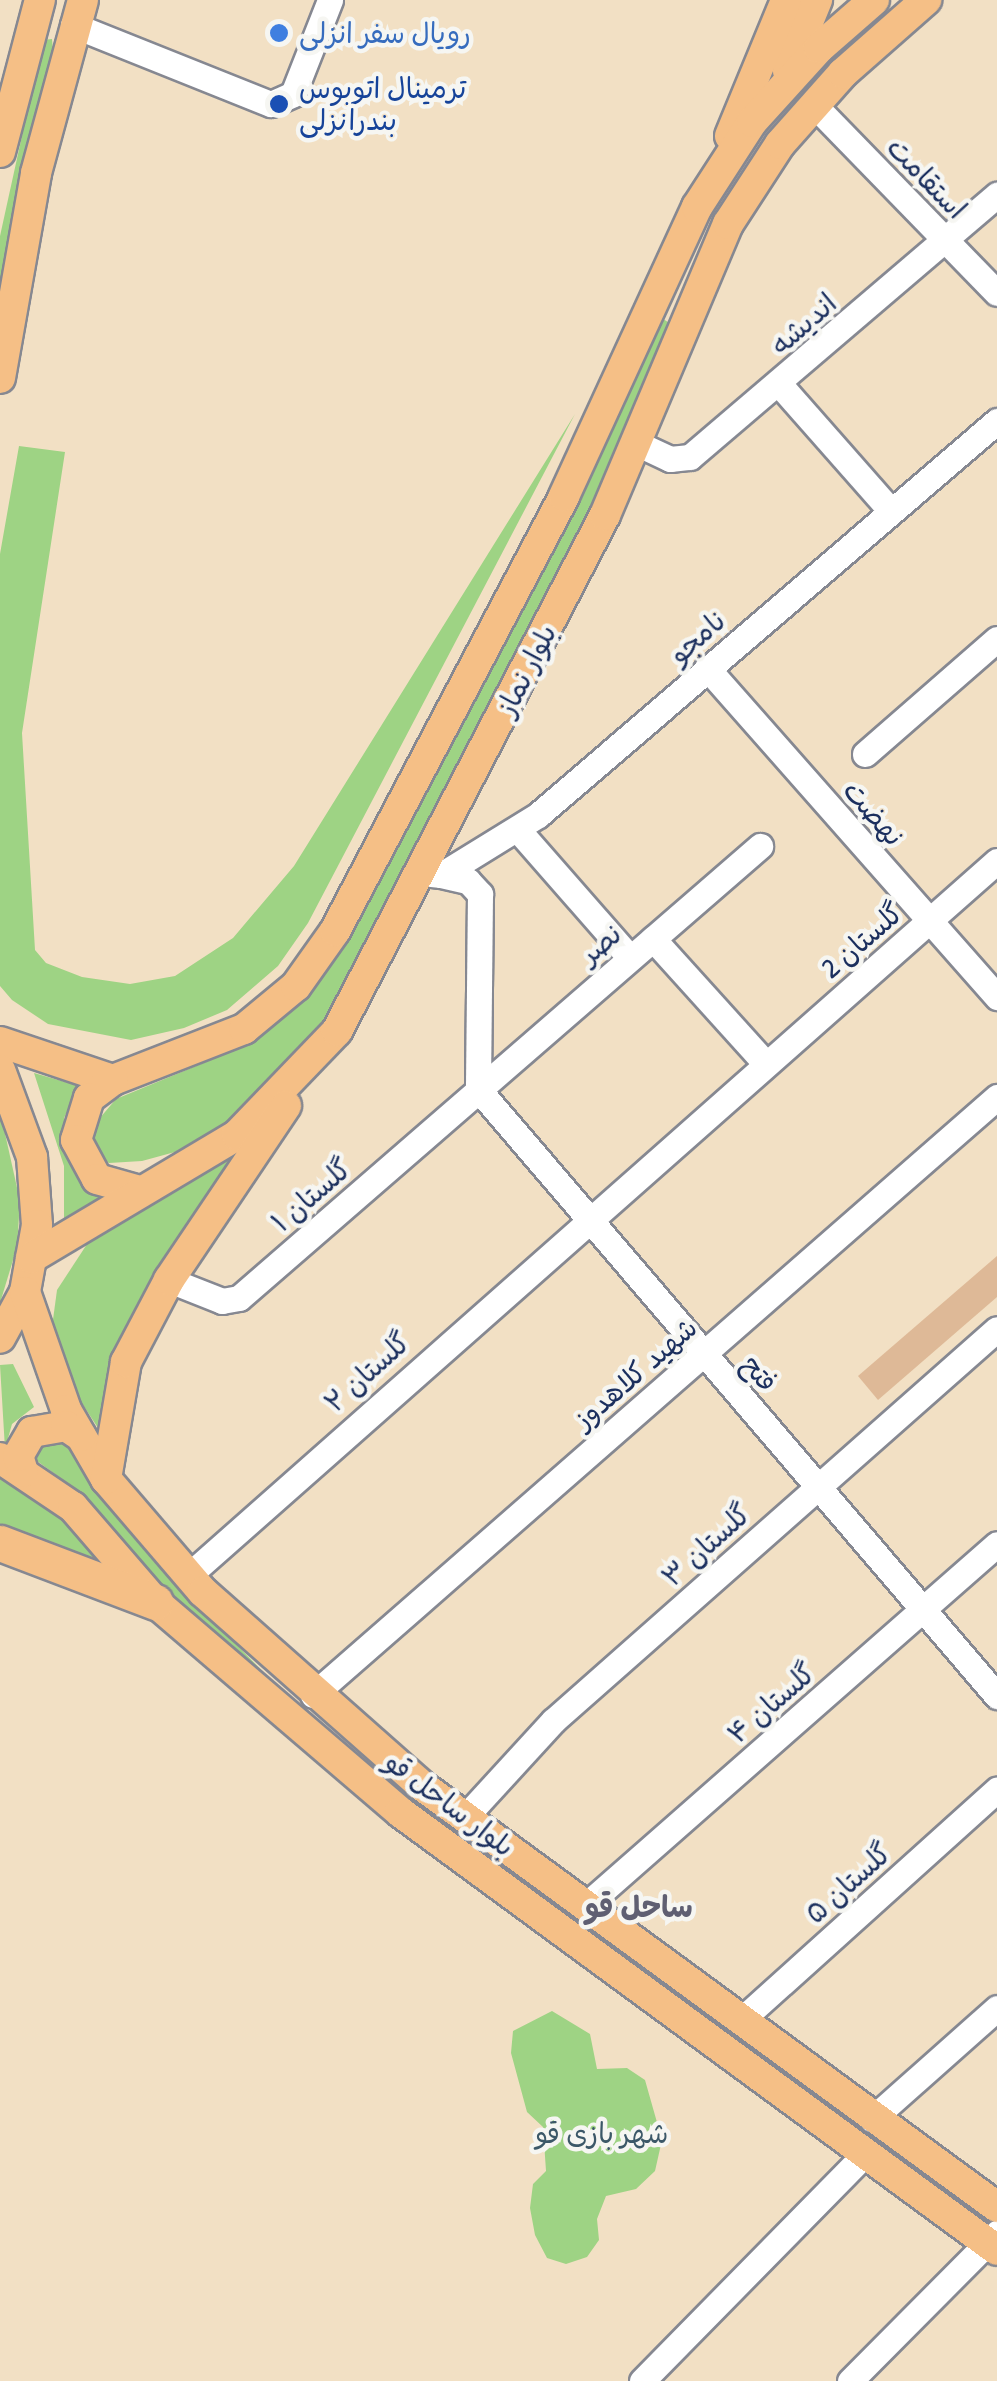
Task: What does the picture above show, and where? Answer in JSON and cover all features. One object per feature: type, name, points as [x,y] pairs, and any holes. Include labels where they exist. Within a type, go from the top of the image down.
[{"type":"highway","points":[[0,1543],[154,1602]]},
{"type":"main road","points":[[0,152],[11,65],[40,0]]},
{"type":"main road","points":[[707,192],[786,0]]},
{"type":"main road","points":[[780,92],[817,0]]},
{"type":"main road","name":"بلوار نماز","points":[[113,1080],[244,1030],[296,986],[336,931],[564,496],[707,192],[780,92],[874,0]]},
{"type":"main road","name":"بلوار نماز","points":[[31,1258],[238,1135],[337,1030],[432,874],[636,443],[689,309],[728,224],[780,144],[814,105],[926,0]]},
{"type":"main road","points":[[0,378],[36,173],[78,13]]},
{"type":"main road","points":[[106,1479],[126,1362],[169,1280],[337,1030]]},
{"type":"main road","points":[[0,1042],[113,1080]]},
{"type":"main road","points":[[0,1070],[32,1157],[37,1225],[25,1292],[0,1338]]},
{"type":"main road","points":[[113,1080],[89,1098],[76,1140],[98,1179],[140,1191]]},
{"type":"main road","name":"بلوار ساحل قو","points":[[25,1292],[81,1436],[106,1479],[189,1576],[313,1696],[465,1817],[872,2120],[997,2207]]},
{"type":"main road","points":[[12,1465],[32,1432],[49,1424],[81,1436]]},
{"type":"main road","name":"بلوار ساحل قو","points":[[12,1465],[73,1507],[154,1602],[400,1812],[863,2156],[994,2242]]},
{"type":"street","points":[[78,13],[271,104],[293,94],[330,0]]},
{"type":"street","name":"استقامت","points":[[814,105],[997,293]]},
{"type":"street","name":"اندیشه","points":[[636,443],[670,459],[690,456],[780,385],[997,195]]},
{"type":"street","points":[[657,294],[689,309]]},
{"type":"street","points":[[780,385],[895,508]]},
{"type":"street","name":"نامجو","points":[[432,874],[518,830],[997,420]]},
{"type":"street","points":[[865,754],[997,640]]},
{"type":"street","name":"نهضت","points":[[707,668],[997,998]]},
{"type":"street","points":[[518,830],[630,958]]},
{"type":"street","name":"نصر","points":[[478,1088],[760,846]]},
{"type":"street","name":"گلستان 2","points":[[588,1217],[997,861]]},
{"type":"street","points":[[432,874],[468,881],[480,894],[478,1088]]},
{"type":"street","points":[[653,940],[764,1062]]},
{"type":"street","name":"فتح","points":[[478,1088],[997,1696]]},
{"type":"street","name":"گلستان ۱","points":[[169,1280],[222,1301],[239,1298],[478,1088]]},
{"type":"street","name":"شهید کلاهدوز","points":[[313,1696],[997,1096]]},
{"type":"street","name":"گلستان ۲","points":[[189,1576],[588,1217]]},
{"type":"street","name":"گلستان ۳","points":[[465,1817],[553,1721],[997,1329]]},
{"type":"street","name":"گلستان ۴","points":[[585,1906],[997,1544]]},
{"type":"street","name":"گلستان ۵","points":[[740,2021],[997,1790]]},
{"type":"street","points":[[872,2120],[997,2008]]},
{"type":"street","points":[[642,2381],[863,2156]]},
{"type":"street","points":[[850,2381],[994,2242]]},
{"type":"green space","points":[[52,39],[53,51],[0,301],[0,236],[43,40]]},
{"type":"green space","points":[[660,317],[671,324],[595,513],[334,1010],[304,1049],[228,1122],[175,1152],[142,1161],[109,1163],[92,1152],[88,1132],[116,1099],[252,1043],[316,984],[345,941]]},
{"type":"green space","points":[[575,414],[308,923],[278,966],[227,1010],[184,1028],[131,1040],[48,1024],[12,1000],[0,986],[0,554],[19,446],[65,452],[22,733],[35,950],[46,963],[82,977],[130,984],[175,976],[233,938],[294,866]]},
{"type":"green space","points":[[34,1073],[79,1086],[64,1118],[67,1146],[110,1196],[64,1222],[64,1166]]},
{"type":"green space","points":[[0,1111],[20,1201],[17,1247],[0,1303]]},
{"type":"green space","points":[[237,1152],[100,1431],[70,1385],[52,1327],[57,1290],[91,1238]]},
{"type":"green space","points":[[13,1364],[34,1407],[12,1424],[5,1449],[0,1365]]},
{"type":"green space","points":[[60,1434],[201,1609],[290,1699],[166,1591],[66,1482],[37,1461],[37,1446]]},
{"type":"green space","points":[[0,1472],[96,1550],[95,1560],[0,1527]]},
{"type":"green space","name":"شهر بازی قو","points":[[552,2011],[590,2034],[597,2069],[627,2068],[645,2080],[662,2140],[655,2171],[636,2189],[606,2196],[597,2219],[599,2240],[587,2257],[566,2264],[547,2258],[535,2235],[530,2208],[533,2184],[546,2171],[543,2127],[527,2112],[511,2053],[513,2031]]},
{"type":"building","points":[[997,1256],[997,1297],[878,1400],[858,1376]]},
{"type":"place","name":"رویال سفر انزلی","points":[[279,33]]},
{"type":"place","name":"ترمینال اتوبوس بندرانزلی","points":[[279,104]]},
{"type":"district","name":"ساحل قو","points":[[639,1906]]}]
